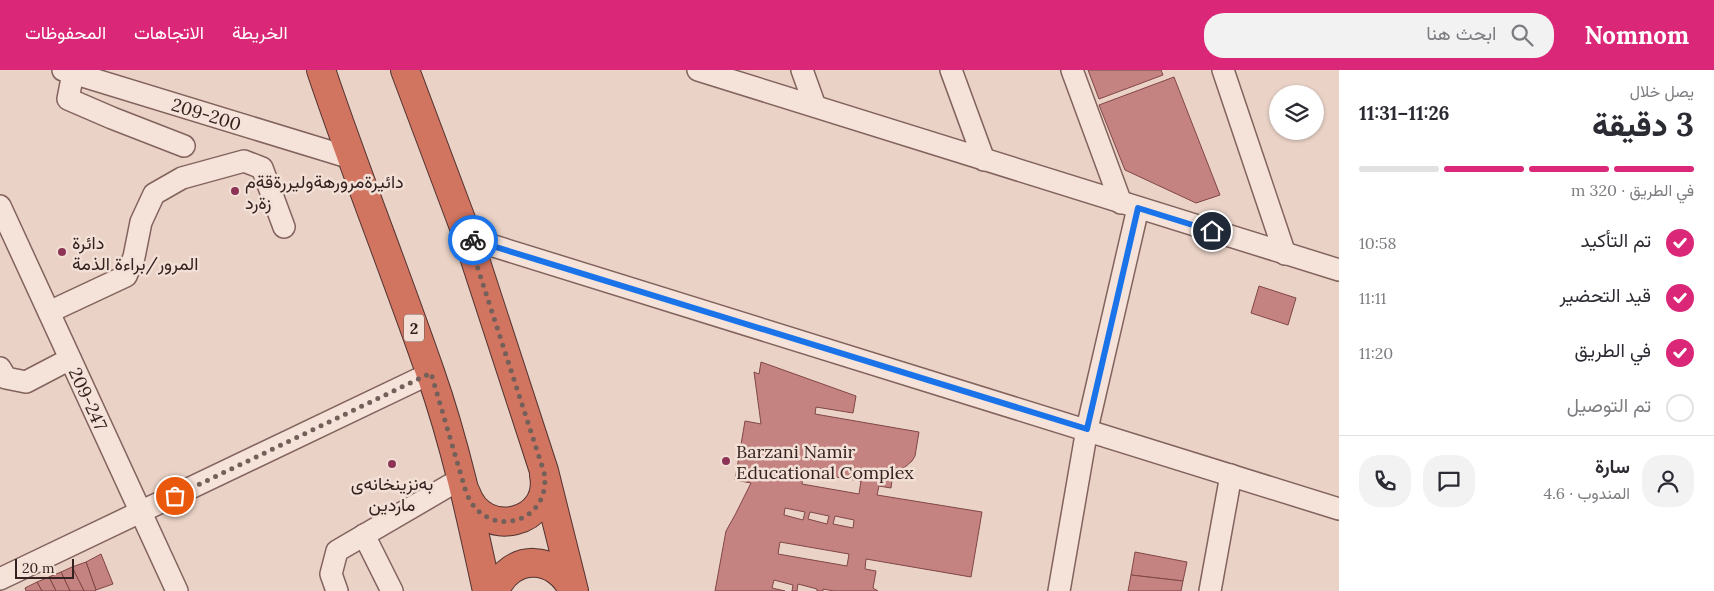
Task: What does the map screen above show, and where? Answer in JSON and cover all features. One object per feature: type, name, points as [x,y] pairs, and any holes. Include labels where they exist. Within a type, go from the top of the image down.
[{"type":"highway","name":"2","points":[[320,70],[431,373],[464,485],[487,591]]},
{"type":"highway","points":[[405,70],[468,238],[544,472],[573,591]]},
{"type":"highway","points":[[464,485],[471,504],[480,514],[492,520],[512,521],[524,517],[538,504],[544,492],[544,472]]},
{"type":"highway","points":[[495,591],[502,578],[511,570],[523,564],[537,563],[550,566],[561,573],[573,591]]},
{"type":"street","points":[[698,70],[1339,270]]},
{"type":"street","points":[[802,70],[815,106]]},
{"type":"street","points":[[951,70],[984,160]]},
{"type":"street","points":[[1060,591],[1087,429],[1129,205],[1072,70]]},
{"type":"street","points":[[1223,70],[1285,254]]},
{"type":"street","name":"209-200","points":[[68,72],[351,158]]},
{"type":"street","points":[[68,72],[68,99],[184,146]]},
{"type":"street","points":[[49,312],[126,276],[134,257],[141,222],[154,194],[182,178],[244,161],[262,168],[284,227]]},
{"type":"street","name":"209-247","points":[[0,206],[177,591]]},
{"type":"street","points":[[468,238],[1087,429],[1339,509]]},
{"type":"street","points":[[0,368],[6,378],[26,382],[70,359]]},
{"type":"street","points":[[0,579],[431,373]]},
{"type":"street","points":[[1210,591],[1231,474]]},
{"type":"street","points":[[337,591],[331,574],[337,551],[364,535],[464,485]]},
{"type":"street","points":[[364,535],[392,591]]},
{"type":"building","points":[[1088,70],[1161,70],[1163,75],[1099,99]]},
{"type":"building","points":[[1174,77],[1220,195],[1196,203],[1125,170],[1099,105]]},
{"type":"building","points":[[1259,286],[1296,298],[1288,325],[1251,313]]},
{"type":"building","points":[[761,362],[856,396],[853,413],[816,407],[815,414],[919,432],[915,456],[912,461],[905,467],[893,472],[891,488],[879,486],[877,495],[982,512],[971,577],[866,559],[865,569],[876,571],[873,588],[878,591],[834,591],[823,589],[823,591],[817,591],[817,589],[798,584],[797,591],[792,591],[793,585],[774,580],[772,588],[785,591],[715,591],[726,531],[751,483],[735,480],[745,421],[761,424],[754,372],[759,374]],"holes":[[[804,472],[861,481],[859,494],[802,484]],[[785,508],[805,512],[803,520],[784,515]],[[810,512],[829,516],[827,524],[808,519]],[[835,516],[854,520],[853,528],[833,524]],[[780,542],[849,554],[847,566],[778,554]]]},
{"type":"building","points":[[1135,552],[1187,562],[1183,581],[1131,575]]},
{"type":"building","points":[[101,554],[113,584],[96,590],[86,562]]},
{"type":"building","points":[[86,562],[95,591],[84,591],[72,567]]},
{"type":"building","points":[[72,567],[84,591],[70,591],[61,572]]},
{"type":"building","points":[[61,572],[70,591],[56,591],[49,577]]},
{"type":"building","points":[[1131,575],[1183,581],[1181,591],[1128,591]]},
{"type":"building","points":[[49,577],[56,591],[42,591],[37,582]]},
{"type":"building","points":[[37,582],[42,591],[26,591],[25,588]]},
{"type":"way so far","points":[[175,496],[431,373],[471,504],[480,514],[498,521],[518,520],[535,509],[544,492],[544,472],[468,238],[473,240]]},
{"type":"place","name":"دائيرةمرورهةوليررةقةم زةرد","points":[[235,191]]},
{"type":"place","name":"دائرة المرور/براءة الذمة","points":[[62,252]]},
{"type":"place","name":"Barzani Namir Educational Complex","points":[[726,461]]},
{"type":"place","name":"بەنزینخانەی ماردین","points":[[392,464]]},
{"type":"route","points":[[473,240],[1087,429],[1138,208],[1212,231]]}]
